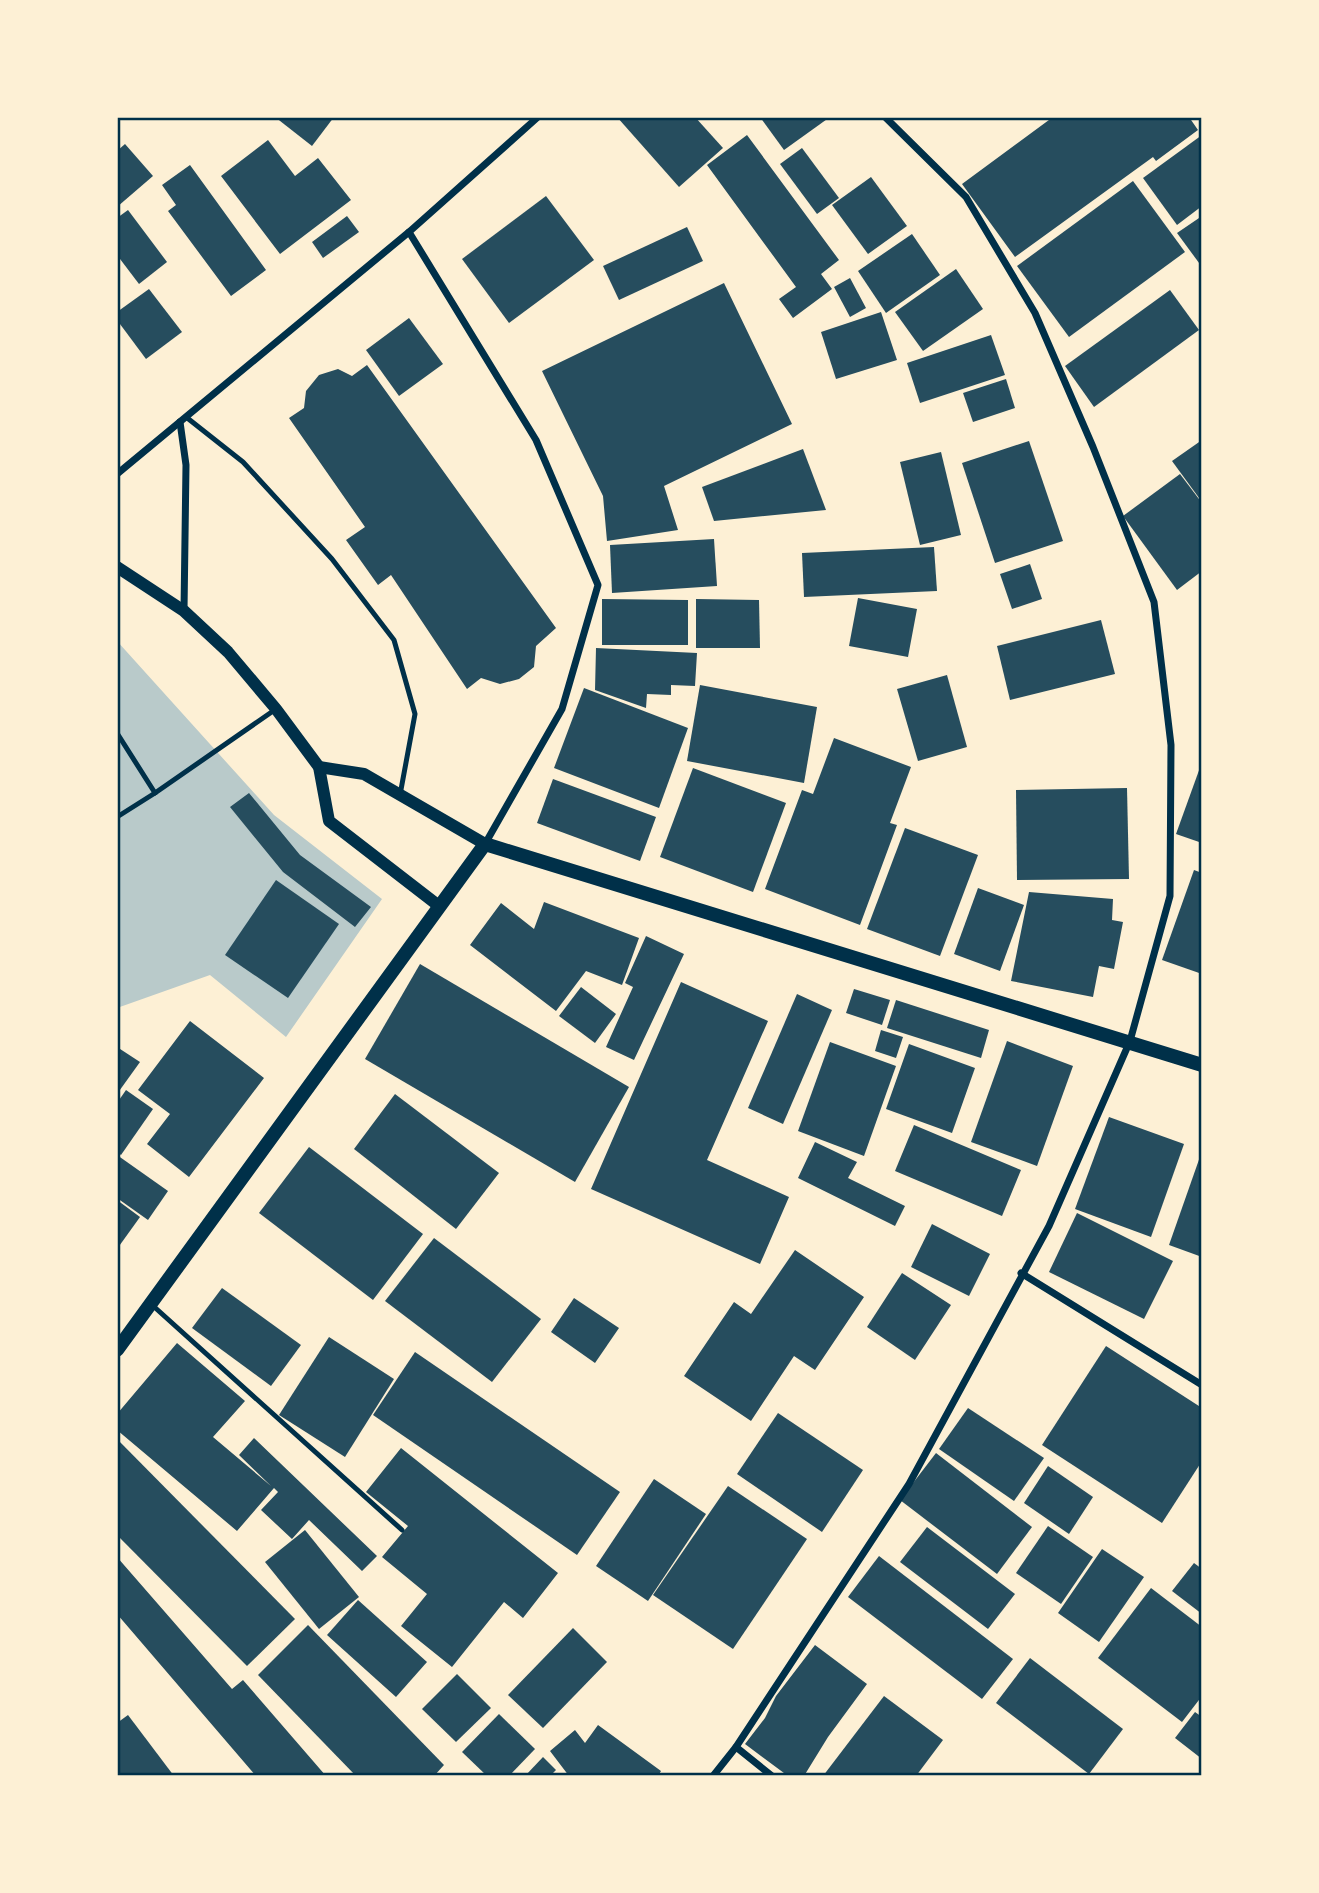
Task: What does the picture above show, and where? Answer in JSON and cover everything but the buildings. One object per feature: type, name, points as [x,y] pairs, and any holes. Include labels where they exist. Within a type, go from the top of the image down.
[{"type":"main road","points":[[117,1350],[485,844],[1202,1065]]},
{"type":"street","points":[[117,474],[409,232],[538,117]]},
{"type":"street","points":[[713,1776],[736,1747],[909,1484],[1021,1273],[1049,1226],[1130,1041],[1170,896],[1171,745],[1154,602],[1093,447],[1035,313],[966,197],[885,117]]},
{"type":"street","points":[[319,767],[364,774],[485,844],[562,709],[598,585],[536,439],[409,232]]},
{"type":"street","points":[[183,419],[186,464],[184,611]]},
{"type":"street","points":[[117,567],[184,611],[228,652],[276,709],[319,767],[329,821],[439,906]]},
{"type":"street","points":[[1021,1273],[1202,1385]]},
{"type":"street","points":[[736,1747],[772,1776]]},
{"type":"lane","points":[[183,419],[243,462],[332,559],[394,640],[415,714],[400,795]]},
{"type":"lane","points":[[117,817],[276,709]]},
{"type":"lane","points":[[117,733],[155,793]]},
{"type":"lane","points":[[151,1304],[402,1530]]},
{"type":"shaded area","points":[[117,641],[274,815],[382,899],[286,1037],[210,975],[117,1008]]}]
